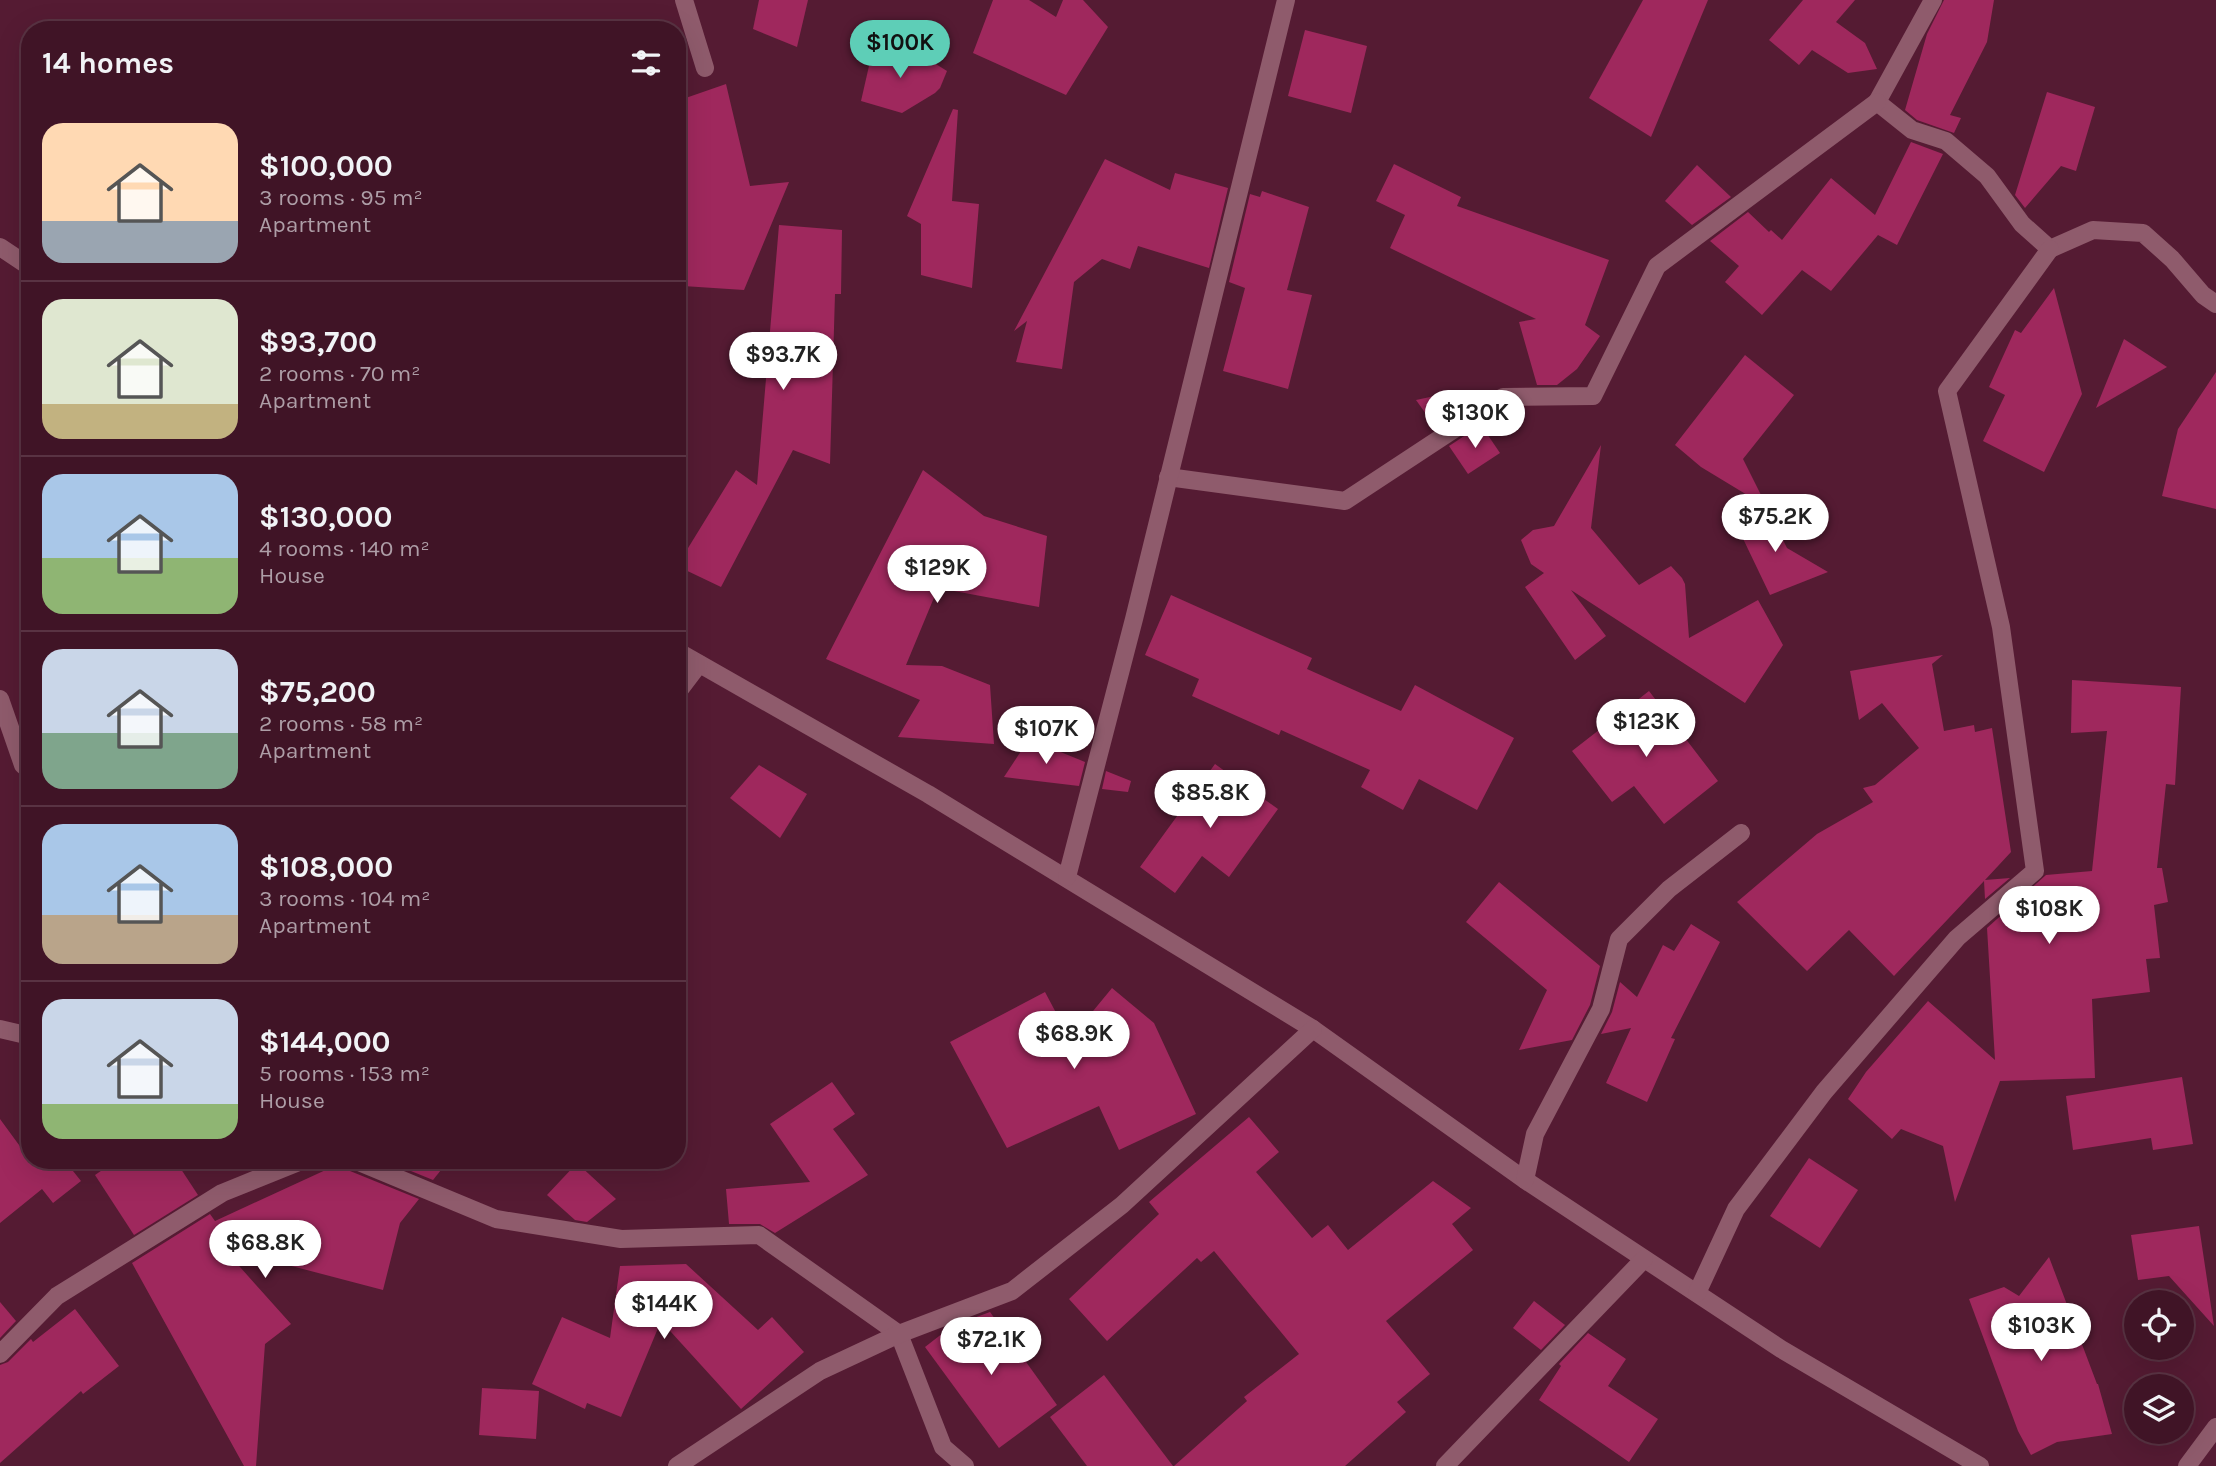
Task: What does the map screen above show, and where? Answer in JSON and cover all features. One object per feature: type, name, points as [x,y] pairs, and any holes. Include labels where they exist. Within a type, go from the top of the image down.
[{"type":"street","points":[[684,0],[705,68]]},
{"type":"street","points":[[1067,877],[1286,0]]},
{"type":"street","points":[[1168,477],[1345,501],[1503,397],[1592,396],[1657,266],[1877,102],[1933,0]]},
{"type":"street","points":[[1877,102],[1912,130],[1946,141],[1987,176],[2022,224],[2050,249]]},
{"type":"street","points":[[1697,1293],[1735,1209],[1824,1092],[1957,938],[2035,871],[2001,628],[1947,391],[2050,249],[2094,230],[2143,233],[2172,258],[2203,295],[2216,304]]},
{"type":"street","points":[[0,247],[21,261]]},
{"type":"street","points":[[686,656],[928,794],[1313,1029],[1525,1180],[1781,1349],[1980,1466]]},
{"type":"street","points":[[686,681],[699,664]]},
{"type":"street","points":[[0,699],[21,759]]},
{"type":"street","points":[[1525,1180],[1535,1134],[1601,1009],[1619,939],[1669,889],[1741,832]]},
{"type":"street","points":[[0,1029],[21,1034]]},
{"type":"street","points":[[677,1466],[820,1371],[899,1334],[1012,1291],[1122,1205],[1313,1029]]},
{"type":"street","points":[[0,1354],[57,1296],[222,1193],[282,1169]]},
{"type":"street","points":[[376,1169],[496,1219],[621,1239],[759,1235],[899,1334],[943,1447],[965,1466]]},
{"type":"street","points":[[1445,1466],[1644,1259]]},
{"type":"street","points":[[2186,1466],[2216,1427]]},
{"type":"building","points":[[759,0],[808,0],[797,47],[753,29]]},
{"type":"building","points":[[993,0],[1029,0],[1056,17],[1063,0],[1083,0],[1108,27],[1066,95],[973,53]]},
{"type":"building","points":[[1643,0],[1708,0],[1651,137],[1589,98]]},
{"type":"building","points":[[1803,0],[1855,0],[1836,22],[1865,43],[1877,69],[1848,73],[1812,50],[1799,65],[1769,40]]},
{"type":"building","points":[[1944,0],[1994,0],[1987,42],[1950,115],[1961,118],[1954,133],[1917,120],[1905,110],[1927,34]]},
{"type":"building","points":[[1305,30],[1367,46],[1351,113],[1288,96]]},
{"type":"building","points":[[874,44],[931,61],[947,71],[940,88],[902,113],[861,101]]},
{"type":"building","points":[[726,84],[750,186],[789,182],[744,290],[686,286],[686,98]]},
{"type":"building","points":[[2047,92],[2095,107],[2076,171],[2061,166],[2025,208],[2015,195]]},
{"type":"building","points":[[953,109],[958,110],[952,201],[979,204],[972,288],[921,275],[921,224],[907,216]]},
{"type":"building","points":[[1911,142],[1943,154],[1897,245],[1878,235],[1831,291],[1802,270],[1762,315],[1725,282],[1739,266],[1710,241],[1748,212],[1782,240],[1831,178],[1875,215]]},
{"type":"building","points":[[1105,159],[1170,190],[1175,173],[1228,188],[1209,268],[1138,246],[1130,269],[1102,259],[1074,282],[1062,369],[1016,362],[1027,321],[1014,331]]},
{"type":"building","points":[[1394,164],[1461,197],[1457,206],[1609,260],[1585,325],[1600,336],[1577,369],[1557,385],[1537,385],[1519,322],[1536,319],[1390,248],[1405,215],[1376,201]]},
{"type":"building","points":[[1697,165],[1731,197],[1692,225],[1665,201]]},
{"type":"building","points":[[1262,191],[1309,207],[1287,290],[1312,295],[1288,389],[1223,371],[1245,288],[1229,282],[1250,194],[1260,197]]},
{"type":"building","points":[[779,225],[842,230],[841,294],[835,294],[830,464],[793,450],[721,587],[686,570],[686,551],[736,470],[757,485]]},
{"type":"building","points":[[2054,288],[2082,394],[2044,472],[1983,441],[2005,395],[1989,387],[2015,330],[2021,333]]},
{"type":"building","points":[[2124,339],[2167,367],[2096,408]]},
{"type":"building","points":[[1745,355],[1794,395],[1743,459],[1767,507],[1701,467],[1675,445]]},
{"type":"building","points":[[2216,372],[2216,509],[2162,496],[2178,429]]},
{"type":"building","points":[[1458,391],[1468,406],[1436,428],[1416,400]]},
{"type":"building","points":[[1481,425],[1500,453],[1468,474],[1449,446]]},
{"type":"building","points":[[1601,445],[1591,528],[1639,585],[1671,566],[1682,578],[1685,584],[1689,638],[1758,600],[1783,645],[1745,703],[1571,590],[1606,636],[1575,660],[1525,587],[1544,573],[1531,564],[1521,540],[1533,530],[1554,526]]},
{"type":"building","points":[[923,470],[984,516],[1047,536],[1039,607],[938,588],[906,665],[942,666],[990,685],[994,744],[898,737],[920,700],[826,659]]},
{"type":"building","points":[[1767,508],[1787,548],[1828,572],[1770,595],[1736,524]]},
{"type":"building","points":[[1171,595],[1312,658],[1307,669],[1401,711],[1415,685],[1514,738],[1477,810],[1419,779],[1403,810],[1361,787],[1370,770],[1281,730],[1279,735],[1192,696],[1199,679],[1145,655]]},
{"type":"building","points":[[1943,655],[1932,664],[1944,731],[1974,725],[1975,732],[1992,728],[2011,852],[1985,880],[2010,878],[1985,899],[1984,881],[1894,976],[1849,930],[1807,971],[1737,902],[1817,834],[1873,802],[1863,788],[1875,785],[1919,748],[1882,703],[1859,720],[1850,671]]},
{"type":"building","points":[[2072,680],[2181,687],[2175,785],[2166,784],[2157,868],[2162,868],[2168,902],[2154,905],[2160,958],[2146,959],[2150,992],[2092,999],[2095,1078],[2000,1081],[1955,1202],[1943,1146],[1901,1129],[1892,1139],[1848,1099],[1866,1072],[1928,1001],[1995,1060],[1987,928],[2046,875],[2092,871],[2107,731],[2071,733]]},
{"type":"building","points":[[1649,691],[1718,781],[1664,824],[1634,786],[1612,802],[1572,751]]},
{"type":"building","points":[[1029,739],[1085,762],[1079,786],[1004,777]]},
{"type":"building","points":[[1215,764],[1278,809],[1229,877],[1202,856],[1175,893],[1140,867]]},
{"type":"building","points":[[759,765],[807,794],[780,838],[730,798]]},
{"type":"building","points":[[1106,771],[1131,781],[1128,792],[1102,789]]},
{"type":"building","points":[[1499,882],[1600,966],[1590,1005],[1572,1040],[1519,1050],[1547,990],[1466,922]]},
{"type":"building","points":[[1691,924],[1720,942],[1671,1038],[1675,1039],[1647,1102],[1606,1083],[1631,1028],[1601,1034],[1612,1012],[1620,982],[1637,997],[1663,945],[1674,951]]},
{"type":"building","points":[[1112,988],[1154,1023],[1196,1114],[1119,1150],[1099,1106],[1007,1148],[950,1042],[1045,992],[1070,1039]]},
{"type":"building","points":[[2182,1077],[2193,1144],[2153,1150],[2151,1138],[2073,1150],[2066,1096]]},
{"type":"building","points":[[832,1082],[855,1114],[833,1129],[868,1175],[775,1233],[760,1224],[729,1224],[726,1189],[810,1182],[770,1124]]},
{"type":"building","points":[[1249,1117],[1279,1152],[1256,1172],[1312,1238],[1328,1225],[1348,1250],[1433,1181],[1471,1208],[1452,1224],[1473,1250],[1386,1321],[1430,1374],[1397,1402],[1406,1412],[1345,1466],[1174,1466],[1247,1401],[1244,1397],[1299,1354],[1214,1251],[1201,1262],[1197,1258],[1107,1341],[1069,1299],[1159,1214],[1149,1202]]},
{"type":"building","points":[[0,1119],[21,1148],[21,1169],[71,1169],[81,1181],[53,1203],[42,1189],[0,1223]]},
{"type":"building","points":[[1809,1158],[1858,1190],[1820,1248],[1770,1216]]},
{"type":"building","points":[[104,1169],[181,1169],[198,1195],[134,1235],[95,1175]]},
{"type":"building","points":[[328,1169],[348,1169],[419,1199],[400,1223],[383,1290],[223,1248],[291,1324],[265,1344],[256,1466],[244,1466],[132,1263],[210,1214],[215,1221]]},
{"type":"building","points":[[406,1169],[442,1169],[433,1180]]},
{"type":"building","points":[[571,1169],[584,1169],[616,1199],[587,1222],[575,1220],[547,1195]]},
{"type":"building","points":[[2199,1226],[2214,1326],[2194,1304],[2194,1290],[2182,1290],[2169,1276],[2138,1280],[2131,1235]]},
{"type":"building","points":[[2049,1257],[2098,1384],[2112,1434],[2057,1442],[2031,1455],[2018,1431],[1969,1299],[2004,1287],[2019,1296]]},
{"type":"building","points":[[686,1264],[758,1330],[772,1317],[804,1352],[741,1409],[661,1321],[621,1417],[587,1403],[585,1409],[532,1384],[562,1317],[610,1338],[620,1266]]},
{"type":"building","points":[[1534,1301],[1565,1325],[1541,1350],[1513,1328]]},
{"type":"building","points":[[0,1302],[16,1321],[0,1338]]},
{"type":"building","points":[[75,1309],[119,1366],[83,1394],[81,1391],[0,1463],[0,1365],[8,1362],[31,1339],[33,1342]]},
{"type":"building","points":[[990,1312],[1057,1405],[999,1448],[925,1347],[952,1326]]},
{"type":"building","points":[[1588,1333],[1626,1359],[1608,1386],[1658,1419],[1629,1462],[1539,1400],[1561,1366],[1559,1364]]},
{"type":"building","points":[[1104,1375],[1173,1466],[1087,1466],[1050,1417]]},
{"type":"building","points":[[482,1388],[539,1391],[536,1439],[479,1435]]}]
